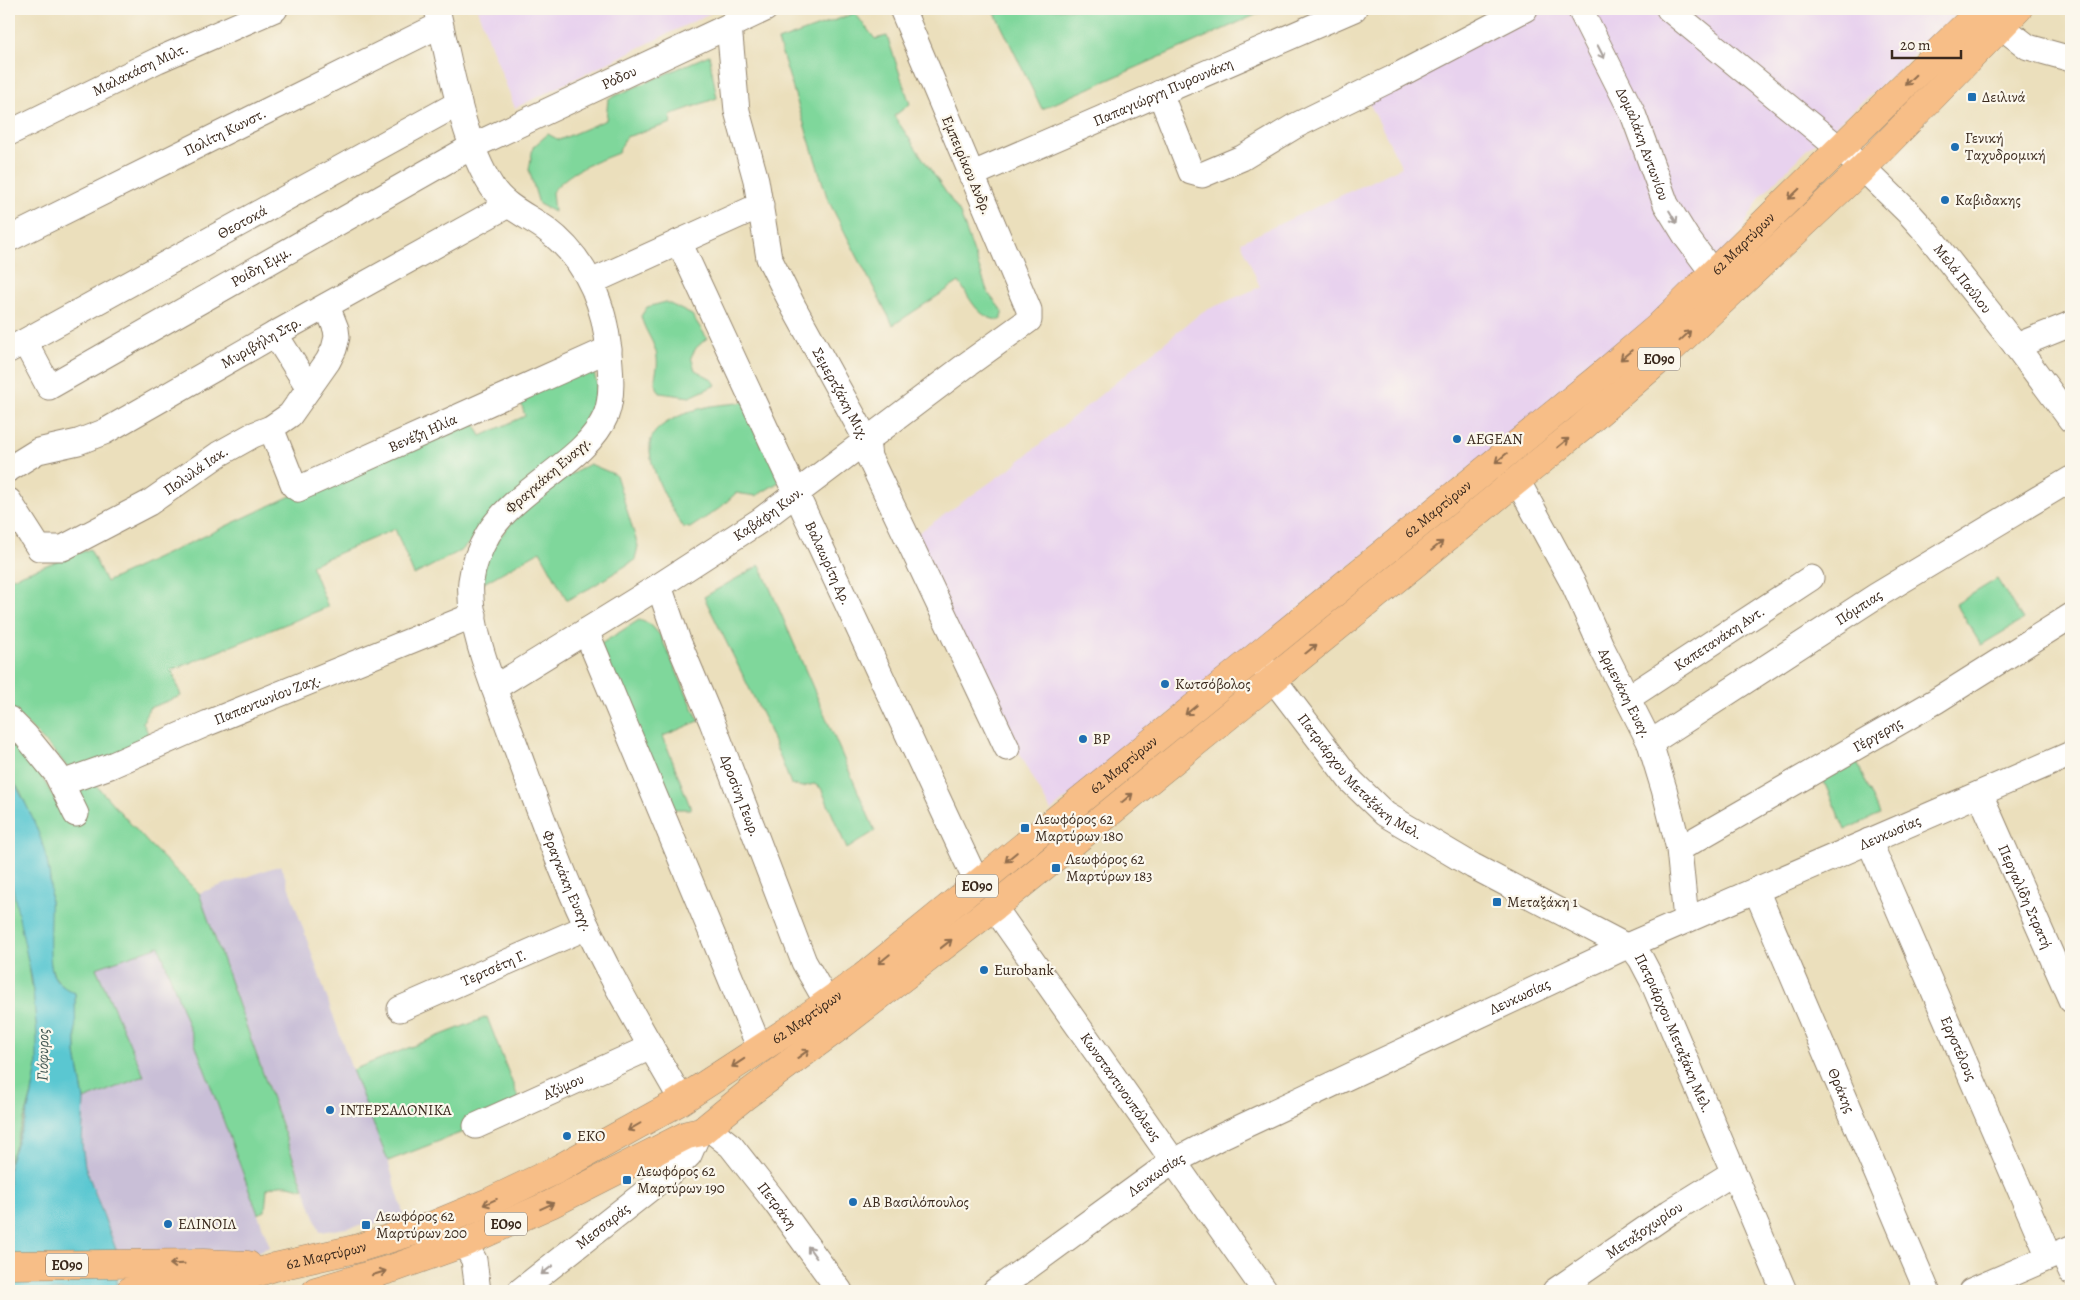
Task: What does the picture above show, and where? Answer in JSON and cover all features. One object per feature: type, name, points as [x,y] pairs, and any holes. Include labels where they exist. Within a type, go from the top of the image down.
[{"type":"main road","name":"62 Μαρτύρων","points":[[9,1265],[128,1278],[176,1288],[249,1276],[274,1267],[356,1249],[431,1226],[464,1213],[558,1169],[681,1100],[828,1004],[978,885],[1597,379],[1657,328],[1982,9]]},
{"type":"main road","name":"62 Μαρτύρων","points":[[316,1291],[394,1268],[464,1243],[551,1204],[700,1130],[994,907],[1587,423],[1666,354],[1863,168],[2010,18]]},
{"type":"main road","points":[[681,1100],[672,1112],[672,1122],[678,1130],[700,1130]]},
{"type":"main road","name":"62 Μαρτύρων","points":[[128,1278],[226,1264],[274,1267]]},
{"type":"street","name":"Μαλακάση Μιλτ.","points":[[9,133],[158,60],[275,9]]},
{"type":"street","name":"Ρόδου","points":[[473,146],[765,9]]},
{"type":"street","name":"Εμπειρίκου Ανδρ.","points":[[902,9],[1029,310],[1029,320]]},
{"type":"street","name":"Παπαγιώργη Πυρουνάκη","points":[[971,175],[1354,9]]},
{"type":"street","points":[[1160,92],[1191,172],[1202,175],[1242,158],[1294,126],[1391,79],[1458,42],[1525,9]]},
{"type":"street","name":"Δομαλάκη Αντωνίου","points":[[1580,9],[1631,109],[1666,204],[1686,238],[1713,274]]},
{"type":"street","name":"Μελά Παύλου","points":[[1669,9],[1863,168],[1926,232],[2016,346],[2071,420]]},
{"type":"street","name":"Φραγκάκη Ευαγγ.","points":[[439,17],[459,102],[473,146],[492,187],[508,205],[558,239],[577,259],[591,282],[598,300],[609,349],[611,389],[604,420],[594,436],[578,451],[511,506],[489,534],[473,571],[471,594],[481,650],[554,850],[587,927],[620,992],[681,1100]]},
{"type":"street","name":"Πολίτη Κωνστ.","points":[[9,239],[439,17]]},
{"type":"street","points":[[2010,18],[2028,47],[2071,59]]},
{"type":"street","name":"Σεμερτζάκη Μιχ.","points":[[730,26],[737,111],[753,166],[770,258],[794,308],[867,441],[869,457],[1007,748]]},
{"type":"street","name":"Θεοτοκά","points":[[17,346],[459,102]]},
{"type":"street","name":"Ροίδη Εμμ.","points":[[17,346],[48,387],[473,146]]},
{"type":"street","name":"Μυριβήλη Στρ.","points":[[9,469],[38,451],[78,442],[104,432],[508,205]]},
{"type":"street","points":[[591,282],[761,205]]},
{"type":"street","name":"Βαλαωρίτη Αρ.","points":[[679,242],[978,885]]},
{"type":"street","name":"Πολυλά Ιακ.","points":[[9,501],[39,548],[63,548],[149,503],[218,454],[252,435],[271,428],[290,415],[328,361],[337,337],[336,329],[327,306]]},
{"type":"street","name":"Καβάφη Κων.","points":[[494,688],[659,586],[761,520],[1029,320]]},
{"type":"street","points":[[2016,346],[2071,324]]},
{"type":"street","points":[[276,334],[308,388]]},
{"type":"street","name":"Βενέζη Ηλία","points":[[271,428],[294,486],[298,489],[609,349]]},
{"type":"street","name":"Πόμπιας","points":[[1650,743],[1876,596],[2071,479]]},
{"type":"street","name":"Αρμενάκη Ευαγ.","points":[[1517,480],[1574,585],[1602,648],[1650,743],[1679,849],[1686,920]]},
{"type":"street","name":"Καπετανάκη Αντ.","points":[[1628,698],[1811,578]]},
{"type":"street","name":"Δροσίνη Γεωρ.","points":[[659,586],[678,641],[712,722],[804,962],[828,1004]]},
{"type":"street","name":"Παπαντωνίου Ζαχ.","points":[[62,783],[110,766],[217,719],[474,615]]},
{"type":"street","name":"Γέργερης","points":[[1679,849],[1936,701],[2071,616]]},
{"type":"street","points":[[586,631],[760,1049]]},
{"type":"street","name":"Πατριάρχου Μεταξάκη Μελ.","points":[[1256,656],[1351,781],[1385,814],[1473,866],[1635,951],[1652,980],[1784,1291]]},
{"type":"street","points":[[9,719],[26,736],[62,783],[76,814]]},
{"type":"street","name":"Λευκωσίας","points":[[995,1291],[1173,1162],[1222,1136],[1627,946],[2071,754]]},
{"type":"street","name":"Περγαλίδη Στρατή","points":[[1980,794],[2071,1000]]},
{"type":"street","name":"Εργοτέλους","points":[[1869,841],[2063,1257]]},
{"type":"street","name":"Θράκης","points":[[1756,890],[1927,1291]]},
{"type":"street","name":"Κωνσταντινουπόλεως","points":[[994,907],[1265,1291]]},
{"type":"street","name":"Τερτσέτη Γ.","points":[[400,1009],[587,927]]},
{"type":"street","name":"Αζύμου","points":[[476,1126],[651,1047]]},
{"type":"street","name":"Μεσσαράς","points":[[520,1291],[675,1169],[690,1155],[700,1130]]},
{"type":"street","name":"Πετράκη","points":[[700,1130],[731,1146],[775,1202],[840,1291]]},
{"type":"street","name":"Μεταξοχωρίου","points":[[1555,1291],[1670,1212],[1733,1173]]},
{"type":"street","points":[[464,1243],[474,1260],[478,1291]]},
{"type":"street","points":[[1971,1291],[2063,1257]]},
{"type":"shaded area","points":[[477,9],[719,9],[515,108]]},
{"type":"shaded area","points":[[1546,9],[1962,9],[1896,73],[1805,151],[1760,197],[1733,246],[1619,346],[1051,811],[1013,741],[911,538],[1012,467],[1202,312],[1260,287],[1241,242],[1402,167],[1367,99]]},
{"type":"shaded area","points":[[281,865],[352,1070],[388,1161],[405,1219],[320,1232],[199,893]]},
{"type":"shaded area","points":[[159,946],[270,1247],[233,1260],[117,1251],[85,1165],[82,1144],[84,1100],[144,1076],[95,968]]},
{"type":"green space","points":[[993,9],[1269,9],[1042,109]]},
{"type":"green space","points":[[855,13],[875,39],[887,36],[910,104],[894,116],[960,213],[988,293],[1003,312],[1001,320],[993,319],[981,312],[971,301],[959,282],[893,325],[828,200],[778,41]]},
{"type":"green space","points":[[709,55],[717,98],[670,115],[672,123],[626,137],[618,153],[582,168],[566,178],[552,192],[554,212],[539,204],[529,170],[533,147],[548,134],[559,140],[606,120],[608,99]]},
{"type":"green space","points":[[666,302],[692,315],[707,338],[696,348],[691,357],[695,370],[712,379],[716,385],[690,397],[660,393],[657,388],[655,379],[656,353],[641,316],[647,307]]},
{"type":"green space","points":[[591,363],[597,384],[593,405],[572,441],[462,550],[414,575],[395,529],[311,565],[328,607],[172,670],[181,696],[149,708],[143,722],[151,740],[71,772],[57,754],[9,706],[9,579],[90,549],[106,582],[469,413],[481,436],[525,416],[519,396]]},
{"type":"green space","points":[[749,401],[784,479],[756,496],[736,493],[720,508],[690,528],[683,527],[671,508],[654,468],[650,444],[653,435],[671,420],[696,410]]},
{"type":"green space","points":[[590,464],[616,475],[638,546],[635,560],[567,600],[540,551],[475,588],[491,551],[513,521],[550,489]]},
{"type":"green space","points":[[760,565],[875,831],[847,849],[821,788],[814,784],[802,787],[791,784],[765,720],[704,597]]},
{"type":"green space","points":[[1997,579],[2023,620],[1981,645],[1956,604]]},
{"type":"green space","points":[[639,620],[650,624],[660,635],[699,721],[663,736],[691,809],[672,809],[599,645]]},
{"type":"green space","points":[[9,733],[28,753],[68,822],[72,792],[94,783],[148,843],[199,893],[304,1189],[290,1185],[281,1185],[267,1189],[265,1211],[258,1214],[159,946],[96,968],[144,1076],[84,1100],[76,1054],[75,993],[64,988],[54,976],[49,960],[50,879],[44,852],[33,821],[21,793],[9,774]]},
{"type":"green space","points":[[1856,760],[1880,814],[1845,830],[1821,775]]},
{"type":"green space","points":[[9,870],[21,922],[30,975],[38,1053],[32,1092],[9,1163]]},
{"type":"green space","points":[[487,1017],[519,1100],[465,1122],[468,1130],[388,1161],[352,1070]]},
{"type":"water","name":"Γιόφυρος","points":[[9,774],[36,825],[45,853],[50,881],[50,958],[54,976],[58,982],[75,993],[76,1054],[84,1100],[82,1144],[85,1166],[117,1252],[117,1291],[9,1291],[9,1163],[25,1121],[32,1094],[37,1066],[37,1035],[32,980],[9,870]]},
{"type":"place","name":"Δειλινά","points":[[1972,97]]},
{"type":"place","name":"Γενική Ταχυδρομική","points":[[1955,147]]},
{"type":"place","name":"Καβιδακης","points":[[1945,200]]},
{"type":"place","name":"AEGEAN","points":[[1457,439]]},
{"type":"place","name":"Κωτσόβολος","points":[[1165,684]]},
{"type":"place","name":"BP","points":[[1083,739]]},
{"type":"place","name":"Λεωφόρος 62 Μαρτύρων 180","points":[[1025,828]]},
{"type":"place","name":"Λεωφόρος 62 Μαρτύρων 183","points":[[1056,868]]},
{"type":"place","name":"Μεταξάκη 1","points":[[1497,902]]},
{"type":"place","name":"Eurobank","points":[[984,970]]},
{"type":"place","name":"ΙΝΤΕΡΣΑΛΟΝΙΚΑ","points":[[330,1110]]},
{"type":"place","name":"EKO","points":[[567,1136]]},
{"type":"place","name":"Λεωφόρος 62 Μαρτύρων 190","points":[[627,1180]]},
{"type":"place","name":"ΑΒ Βασιλόπουλος","points":[[853,1202]]},
{"type":"place","name":"ΕΛΙΝΟΙΛ","points":[[168,1224]]},
{"type":"place","name":"Λεωφόρος 62 Μαρτύρων 200","points":[[366,1225]]}]
